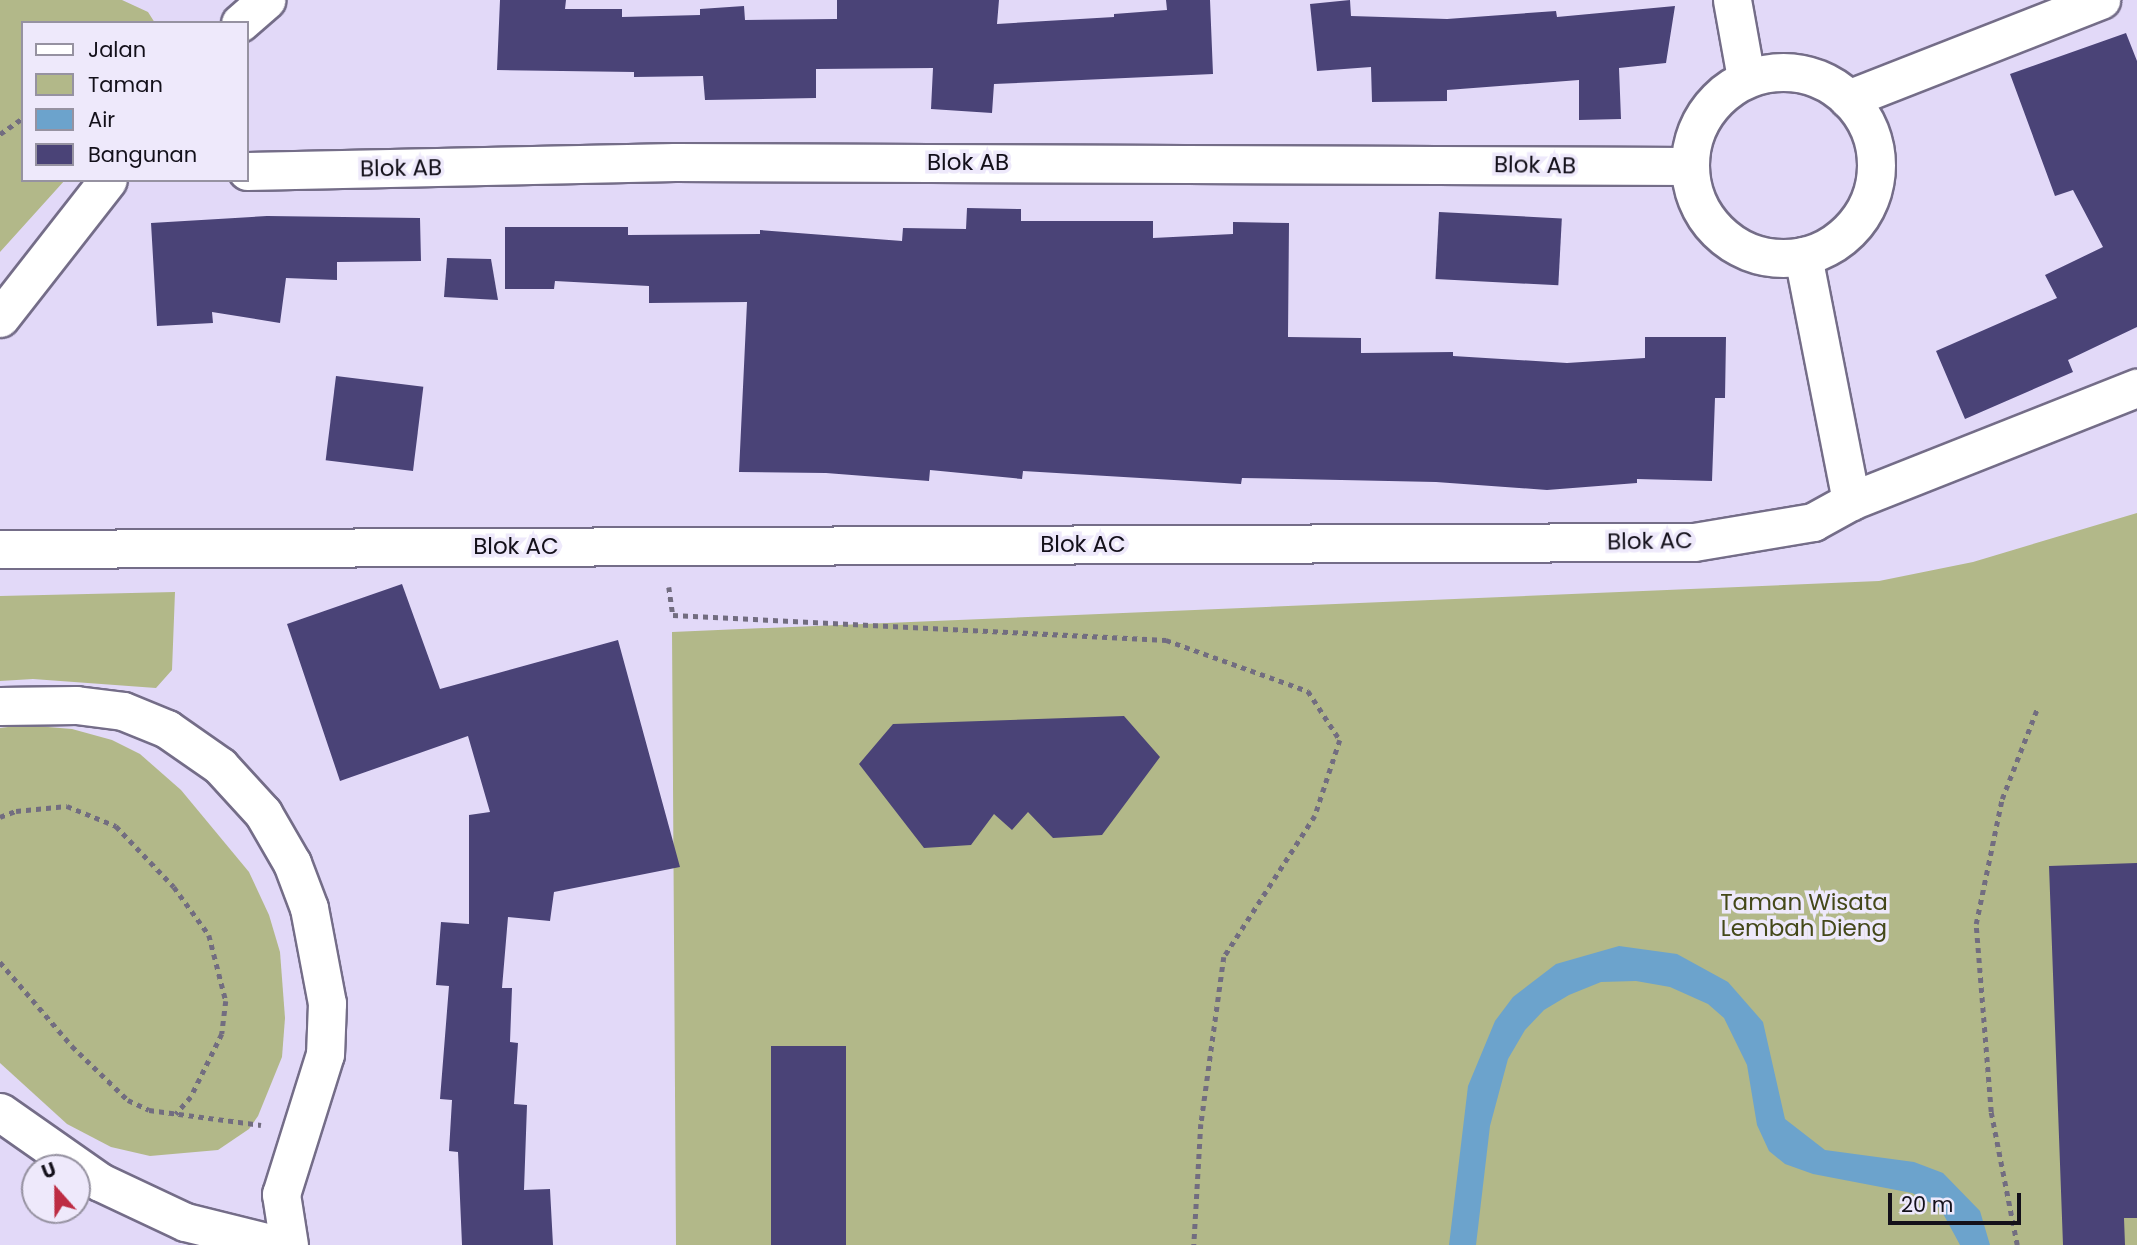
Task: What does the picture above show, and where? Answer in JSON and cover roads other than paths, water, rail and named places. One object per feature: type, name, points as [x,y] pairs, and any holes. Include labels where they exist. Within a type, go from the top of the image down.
[{"type":"street","points":[[242,21],[266,0]]},
{"type":"street","points":[[1732,0],[1746,78]]},
{"type":"street","points":[[1848,99],[2101,0]]},
{"type":"street","points":[[1795,72],[1819,78],[1848,99],[1871,132],[1875,184],[1865,209],[1849,230],[1828,247],[1803,256],[1752,253],[1730,242],[1696,204],[1690,148],[1701,120],[1720,96],[1746,78],[1795,72]]},
{"type":"street","name":"Blok AB","points":[[248,171],[675,162],[1690,166]]},
{"type":"street","points":[[0,317],[106,182]]},
{"type":"street","points":[[1803,256],[1851,501]]},
{"type":"street","name":"Blok AC","points":[[0,549],[1694,542],[1813,522],[1851,501],[2137,388]]},
{"type":"street","points":[[0,706],[76,705],[122,711],[167,729],[220,766],[262,813],[292,863],[309,908],[327,1003],[324,1054],[304,1129],[281,1194],[289,1245]]},
{"type":"street","points":[[0,1112],[100,1182],[185,1222],[278,1245]]},
{"type":"water","points":[[1619,946],[1677,954],[1728,982],[1763,1022],[1785,1119],[1825,1150],[1914,1162],[1943,1173],[1980,1211],[1990,1245],[1960,1245],[1940,1208],[1912,1193],[1813,1174],[1785,1164],[1769,1151],[1757,1125],[1747,1065],[1724,1018],[1708,1004],[1670,987],[1636,981],[1601,982],[1569,995],[1544,1010],[1525,1030],[1508,1059],[1490,1126],[1476,1245],[1449,1245],[1468,1086],[1495,1021],[1513,997],[1556,964]]},
{"type":"park label","name":"Taman Wisata Lembah Dieng","points":[[1804,915]]}]
